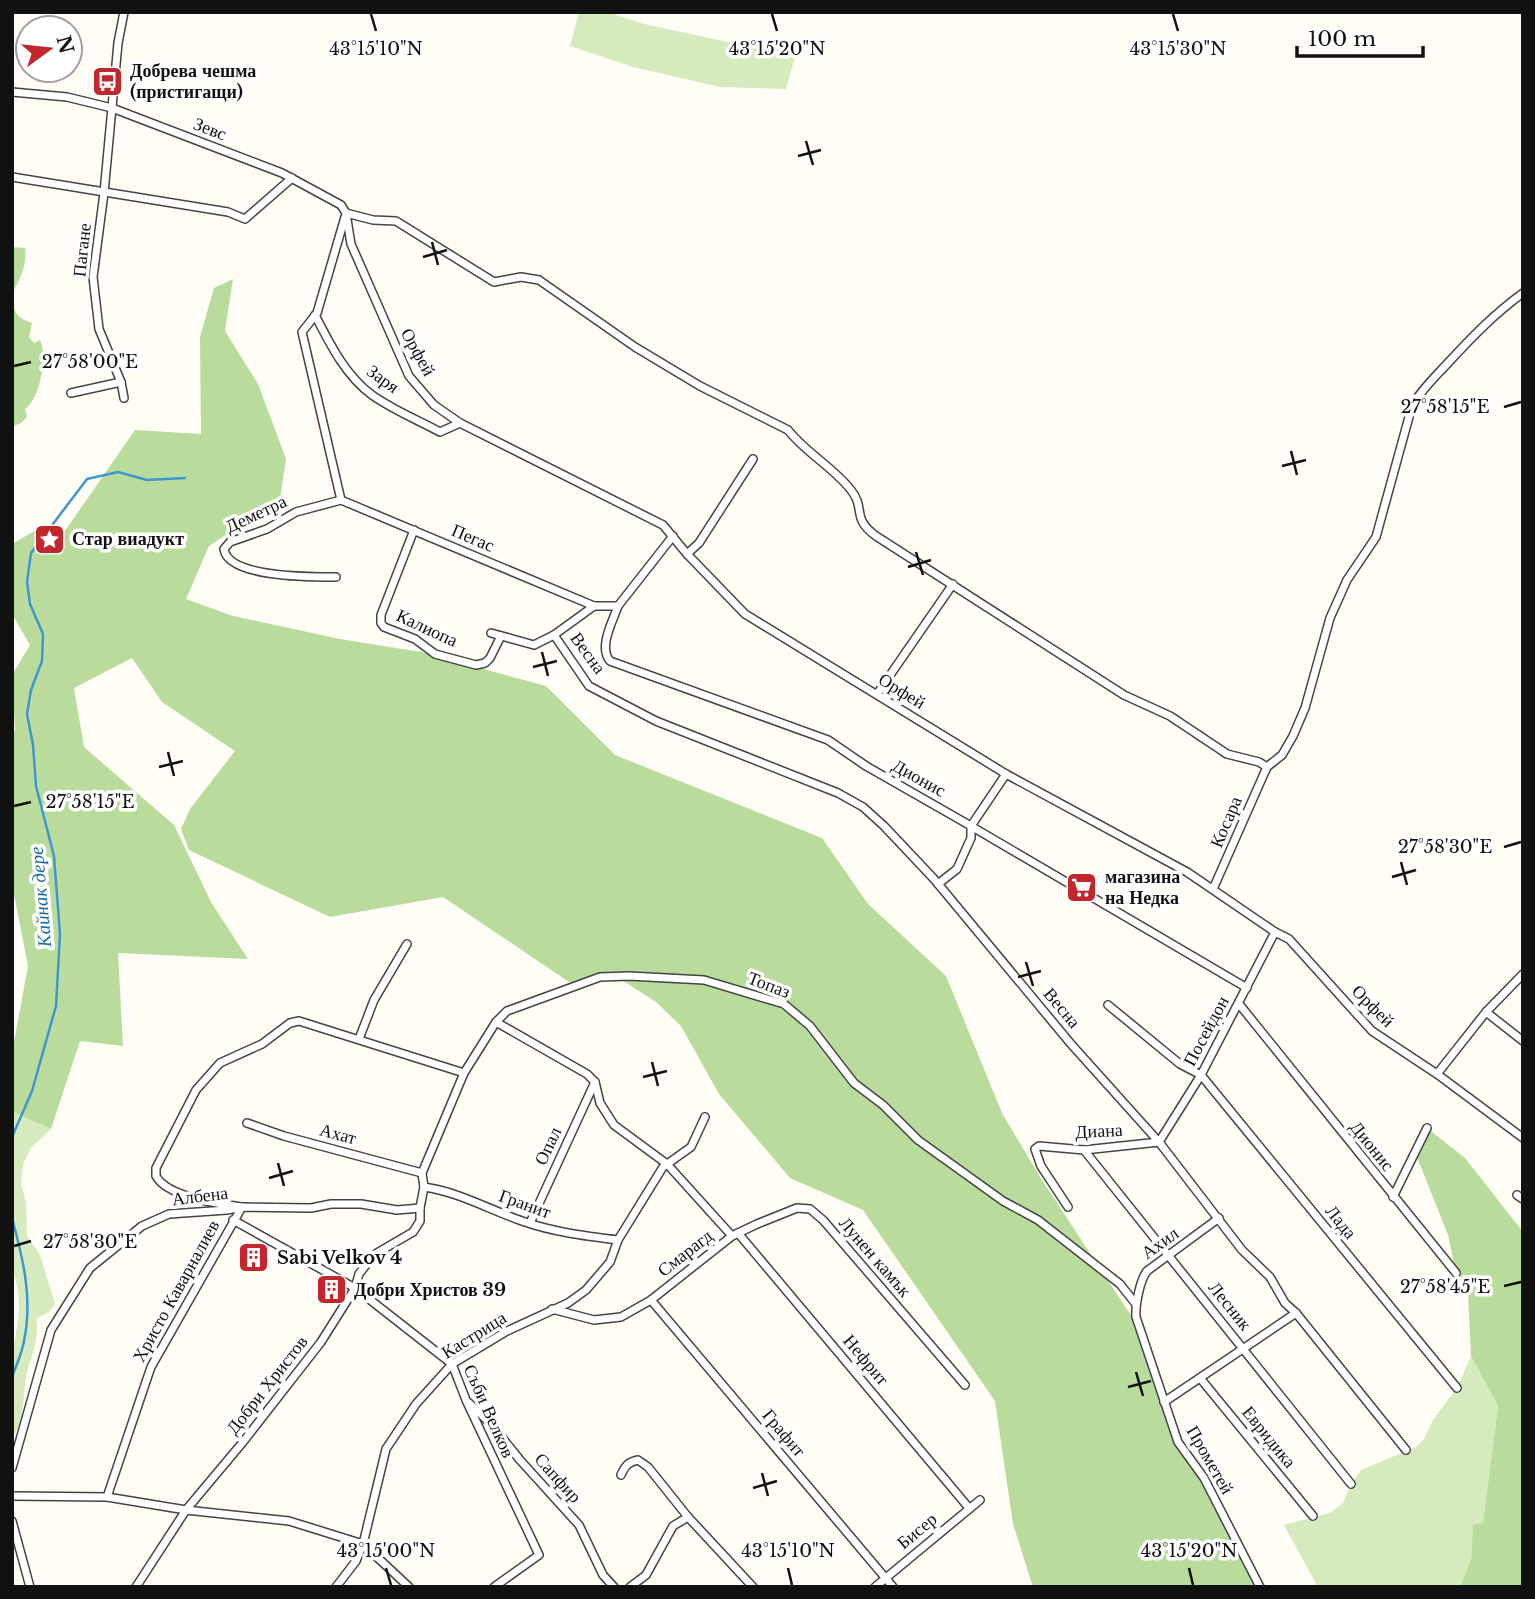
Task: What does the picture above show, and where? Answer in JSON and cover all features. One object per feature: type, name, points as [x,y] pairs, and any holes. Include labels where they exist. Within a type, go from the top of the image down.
[{"type":"street","name":"Пагане","points":[[124,12],[93,277],[99,329],[121,382],[124,398]]},
{"type":"street","name":"Зевс","points":[[12,92],[67,97],[112,108],[292,178],[341,205],[346,212]]},
{"type":"street","points":[[12,177],[228,212],[245,219],[292,178]]},
{"type":"street","points":[[341,500],[302,332],[316,315],[346,212],[373,220],[396,221],[494,282],[521,277],[538,280],[635,347],[700,386],[788,430],[798,443],[826,464],[852,492],[864,528],[1124,695],[1170,716],[1227,754],[1259,762],[1267,767]]},
{"type":"street","name":"Орфей","points":[[346,212],[351,244],[409,376],[434,405],[460,423],[663,525],[745,614],[1006,774],[1187,872],[1289,939],[1372,1031],[1437,1074],[1523,1138]]},
{"type":"street","name":"Косара","points":[[1213,889],[1267,767],[1283,755],[1306,708],[1330,618],[1347,580],[1376,537],[1412,406],[1424,388],[1463,346],[1497,312],[1523,293]]},
{"type":"street","name":"Заря","points":[[316,315],[335,353],[353,377],[372,395],[440,432],[460,423]]},
{"type":"street","points":[[71,393],[121,382]]},
{"type":"street","points":[[687,554],[699,543],[752,459]]},
{"type":"street","name":"Пегас","points":[[341,500],[594,606]]},
{"type":"street","name":"Деметра","points":[[336,577],[291,577],[244,567],[227,557],[224,549],[229,542],[267,528],[296,512],[341,500]]},
{"type":"street","name":"Калиопа","points":[[414,530],[381,615],[381,624],[415,639],[435,654],[476,665],[490,659],[501,636]]},
{"type":"street","points":[[491,634],[534,645],[554,635],[594,606],[618,606],[673,536]]},
{"type":"street","points":[[877,694],[953,584]]},
{"type":"street","name":"Дионис","points":[[618,606],[604,647],[605,655],[610,661],[828,740],[866,766],[1247,988]]},
{"type":"street","name":"Весна","points":[[554,635],[589,686],[656,720],[846,798],[863,807],[884,826],[938,884],[1071,1044],[1160,1142],[1242,1250],[1270,1277],[1285,1303],[1406,1450]]},
{"type":"street","points":[[938,884],[957,869],[971,838],[971,826],[1006,774]]},
{"type":"street","name":"Посейдон","points":[[1160,1142],[1239,1004],[1275,932]]},
{"type":"street","points":[[359,1040],[374,1000],[407,944]]},
{"type":"street","points":[[1437,1074],[1486,1012],[1523,974]]},
{"type":"street","name":"Топаз","points":[[422,1173],[464,1073],[496,1022],[507,1011],[520,1004],[600,977],[704,980],[784,1004],[810,1026],[854,1083],[883,1105],[918,1140],[1003,1201],[1038,1220],[1120,1284],[1135,1303]]},
{"type":"street","name":"Дионис","points":[[1239,1004],[1456,1273]]},
{"type":"street","name":"Лада","points":[[1108,1005],[1180,1064],[1200,1075],[1457,1388]]},
{"type":"street","points":[[1486,1012],[1523,1041]]},
{"type":"street","name":"Христо Каварналиев","points":[[107,1497],[151,1367],[242,1207],[206,1203],[164,1185],[156,1175],[156,1168],[196,1090],[220,1063],[262,1044],[290,1023],[299,1021],[464,1073]]},
{"type":"street","points":[[496,1022],[587,1074],[595,1082]]},
{"type":"street","name":"Нефрит","points":[[595,1082],[600,1103],[614,1125],[667,1164],[735,1234],[969,1508]]},
{"type":"street","name":"Опал","points":[[530,1223],[595,1082]]},
{"type":"street","name":"Кастрица","points":[[336,1587],[356,1561],[363,1544],[386,1449],[415,1404],[452,1364],[507,1331],[568,1303],[593,1283],[610,1262],[618,1240],[663,1167],[691,1147],[705,1117]]},
{"type":"street","name":"Ахат","points":[[247,1123],[284,1136],[422,1173]]},
{"type":"street","points":[[1393,1197],[1427,1128]]},
{"type":"street","name":"Диана","points":[[1068,1207],[1041,1166],[1035,1149],[1039,1146],[1084,1150],[1160,1142]]},
{"type":"street","name":"Лесник","points":[[1084,1150],[1351,1484]]},
{"type":"street","points":[[419,1208],[424,1187],[422,1173]]},
{"type":"street","name":"Гранит","points":[[424,1187],[449,1191],[559,1233],[618,1240]]},
{"type":"street","name":"Албена","points":[[12,1468],[51,1330],[90,1268],[142,1226],[169,1214],[242,1207],[311,1208],[331,1204],[361,1204],[397,1210],[419,1208]]},
{"type":"street","name":"Добри Христов","points":[[136,1587],[186,1510],[321,1342],[355,1288],[359,1274],[377,1253],[413,1231],[420,1222],[419,1208]]},
{"type":"street","name":"Лунен камък","points":[[735,1234],[797,1208],[810,1209],[823,1220],[965,1385]]},
{"type":"street","name":"Ахил","points":[[1135,1303],[1140,1294],[1142,1278],[1147,1271],[1219,1218]]},
{"type":"street","name":"Съби Велков","points":[[233,1220],[355,1288],[452,1364],[466,1400],[540,1555],[494,1587]]},
{"type":"street","name":"Смарагд","points":[[551,1309],[594,1320],[621,1317],[651,1300],[735,1234]]},
{"type":"street","name":"Графит","points":[[651,1300],[894,1587]]},
{"type":"street","name":"Прометей","points":[[1135,1303],[1136,1317],[1178,1442],[1204,1478],[1260,1587]]},
{"type":"street","points":[[1164,1402],[1296,1314]]},
{"type":"street","name":"Евридика","points":[[1200,1378],[1314,1516]]},
{"type":"street","name":"Сапфир","points":[[466,1400],[491,1424],[579,1525],[603,1575],[614,1587]]},
{"type":"street","points":[[621,1475],[625,1465],[638,1460],[648,1467],[688,1517],[753,1587]]},
{"type":"street","points":[[12,1496],[107,1497],[186,1510],[289,1521],[363,1544],[409,1587]]},
{"type":"street","name":"Бисер","points":[[875,1587],[980,1500]]},
{"type":"street","points":[[630,1587],[646,1575],[673,1526],[688,1517]]},
{"type":"street","points":[[12,1521],[30,1587]]},
{"type":"green space","points":[[579,12],[607,12],[644,24],[742,45],[798,46],[786,89],[720,87],[633,67],[570,46]]},
{"type":"green space","points":[[12,247],[25,248],[25,260],[23,271],[12,293]]},
{"type":"green space","points":[[233,279],[225,331],[258,384],[286,459],[280,499],[209,546],[186,599],[233,616],[340,639],[421,652],[546,686],[615,755],[822,838],[868,904],[946,976],[1002,1113],[1040,1177],[1143,1334],[1178,1442],[1204,1478],[1259,1587],[1033,1587],[1013,1524],[995,1401],[863,1210],[790,1178],[719,1094],[681,1026],[656,1002],[617,977],[587,983],[569,982],[443,897],[330,917],[189,850],[181,829],[190,809],[235,751],[162,702],[132,658],[74,688],[84,747],[174,825],[211,902],[248,959],[118,953],[123,1046],[80,1041],[51,1129],[13,1112],[12,1053],[28,966],[12,884],[12,734],[15,730],[12,675],[30,645],[12,614],[12,544],[36,530],[60,538],[135,430],[201,434],[200,337],[214,288]]},
{"type":"green space","points":[[12,297],[17,314],[32,323],[29,337],[34,343],[40,340],[43,366],[35,397],[25,409],[27,417],[12,427]]},
{"type":"green space","points":[[13,1112],[51,1129],[31,1148],[23,1164],[21,1184],[26,1202],[27,1236],[40,1255],[55,1304],[49,1312],[36,1319],[36,1340],[27,1373],[22,1415],[12,1437],[11,1370],[19,1304],[12,1271]]},
{"type":"green space","points":[[1427,1128],[1465,1158],[1523,1232],[1523,1587],[1460,1587],[1471,1559],[1473,1525],[1483,1523],[1498,1406],[1471,1356],[1468,1293],[1456,1273],[1448,1235],[1415,1152]]},
{"type":"green space","points":[[1471,1356],[1498,1406],[1483,1523],[1473,1526],[1471,1559],[1460,1587],[1318,1587],[1284,1525],[1330,1513],[1343,1503],[1361,1470],[1416,1447],[1457,1388]]},
{"type":"waterway","name":"Кайнак дере","points":[[12,1137],[32,1091],[56,1006],[60,934],[54,856],[36,786],[33,745],[27,714],[31,690],[42,661],[43,634],[30,604],[27,582],[31,553],[87,479],[118,472],[147,480],[185,478]]},
{"type":"waterway","name":"Кайнак дере","points":[[12,1218],[27,1294],[27,1325],[12,1377]]},
{"type":"place","name":"Добрева чешма (пристигащи)","points":[[107,81]]},
{"type":"place","name":"Стар виадукт","points":[[49,539]]},
{"type":"place","name":"магазина на Недка","points":[[1082,887]]},
{"type":"place","name":"Sabi Velkov 4","points":[[254,1258]]},
{"type":"place","name":"Добри Христов 39","points":[[331,1290]]}]
